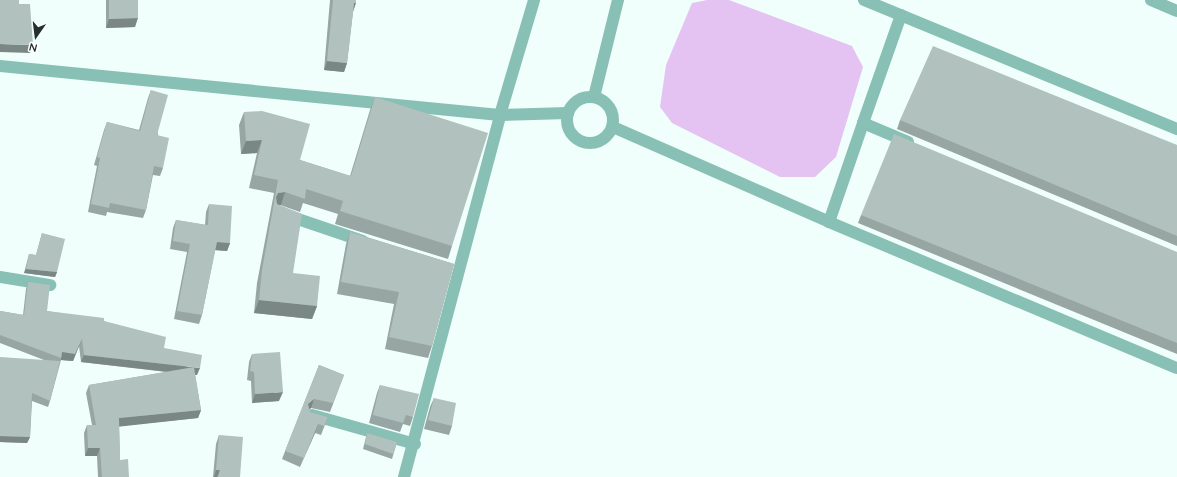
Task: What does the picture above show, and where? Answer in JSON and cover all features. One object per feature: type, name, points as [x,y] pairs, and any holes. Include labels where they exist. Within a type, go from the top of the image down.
[{"type":"street","points":[[404,477],[415,444],[458,270],[500,115],[534,0]]},
{"type":"street","points":[[594,97],[618,0]]},
{"type":"street","points":[[864,0],[1177,129]]},
{"type":"street","points":[[1152,0],[1177,11]]},
{"type":"street","points":[[829,222],[862,123],[901,15]]},
{"type":"street","points":[[0,66],[500,115],[568,112]]},
{"type":"street","points":[[594,97],[602,100],[612,111],[613,127],[609,134],[595,142],[579,140],[569,128],[568,112],[578,100],[594,97]]},
{"type":"street","points":[[862,123],[919,146]]},
{"type":"street","points":[[613,127],[829,222],[1177,368]]},
{"type":"street","points":[[278,212],[333,232],[379,245]]},
{"type":"street","points":[[444,265],[458,270]]},
{"type":"street","points":[[0,277],[50,285]]},
{"type":"street","points":[[312,415],[415,444]]},
{"type":"shaded area","points":[[707,0],[729,0],[852,46],[863,67],[836,157],[815,177],[780,177],[672,123],[660,107],[666,65],[692,3]]},
{"type":"building","points":[[0,0],[19,0],[19,4],[30,4],[33,45],[0,44]]},
{"type":"building","points":[[109,0],[138,0],[138,18],[109,19]]},
{"type":"building","points":[[333,0],[356,0],[356,3],[354,3],[347,63],[327,61]]},
{"type":"building","points":[[933,46],[1177,145],[1177,236],[900,120]]},
{"type":"building","points":[[151,90],[168,95],[157,135],[169,138],[163,168],[154,166],[146,210],[110,203],[109,208],[91,204],[100,158],[97,157],[107,122],[140,131]]},
{"type":"building","points":[[375,97],[488,133],[452,246],[340,211],[343,201],[306,189],[305,199],[285,192],[278,193],[276,197],[277,204],[302,214],[293,273],[320,276],[317,306],[259,300],[262,270],[278,180],[254,175],[262,140],[246,141],[244,112],[262,111],[310,124],[300,160],[351,176]]},
{"type":"building","points":[[894,134],[1177,252],[1177,343],[861,215]]},
{"type":"building","points":[[209,204],[232,206],[230,243],[217,242],[202,315],[177,311],[190,244],[173,241],[176,220],[208,225]]},
{"type":"building","points":[[350,232],[454,264],[432,346],[389,337],[399,292],[341,282]]},
{"type":"building","points":[[42,233],[65,239],[57,272],[26,269],[29,254],[36,255]]},
{"type":"building","points":[[28,282],[50,285],[47,311],[104,318],[104,321],[166,337],[164,348],[202,355],[200,368],[84,355],[82,339],[75,354],[62,352],[61,358],[0,335],[0,311],[24,315]]},
{"type":"building","points":[[280,352],[283,392],[255,394],[254,372],[250,371],[252,354]]},
{"type":"building","points":[[0,357],[60,361],[50,401],[32,393],[30,437],[0,436]]},
{"type":"building","points":[[319,365],[344,375],[333,403],[314,399],[308,404],[310,412],[328,417],[324,426],[318,424],[304,458],[285,451]]},
{"type":"building","points":[[194,367],[201,410],[119,418],[120,460],[128,459],[129,477],[102,477],[100,448],[88,448],[87,425],[96,425],[89,385]]},
{"type":"building","points":[[380,385],[419,394],[413,417],[406,415],[403,423],[373,415]]},
{"type":"building","points":[[434,398],[456,403],[452,426],[428,420]]},
{"type":"building","points":[[367,433],[397,442],[393,454],[365,444]]},
{"type":"building","points":[[219,435],[243,437],[240,477],[218,477],[220,470],[216,470]]}]
